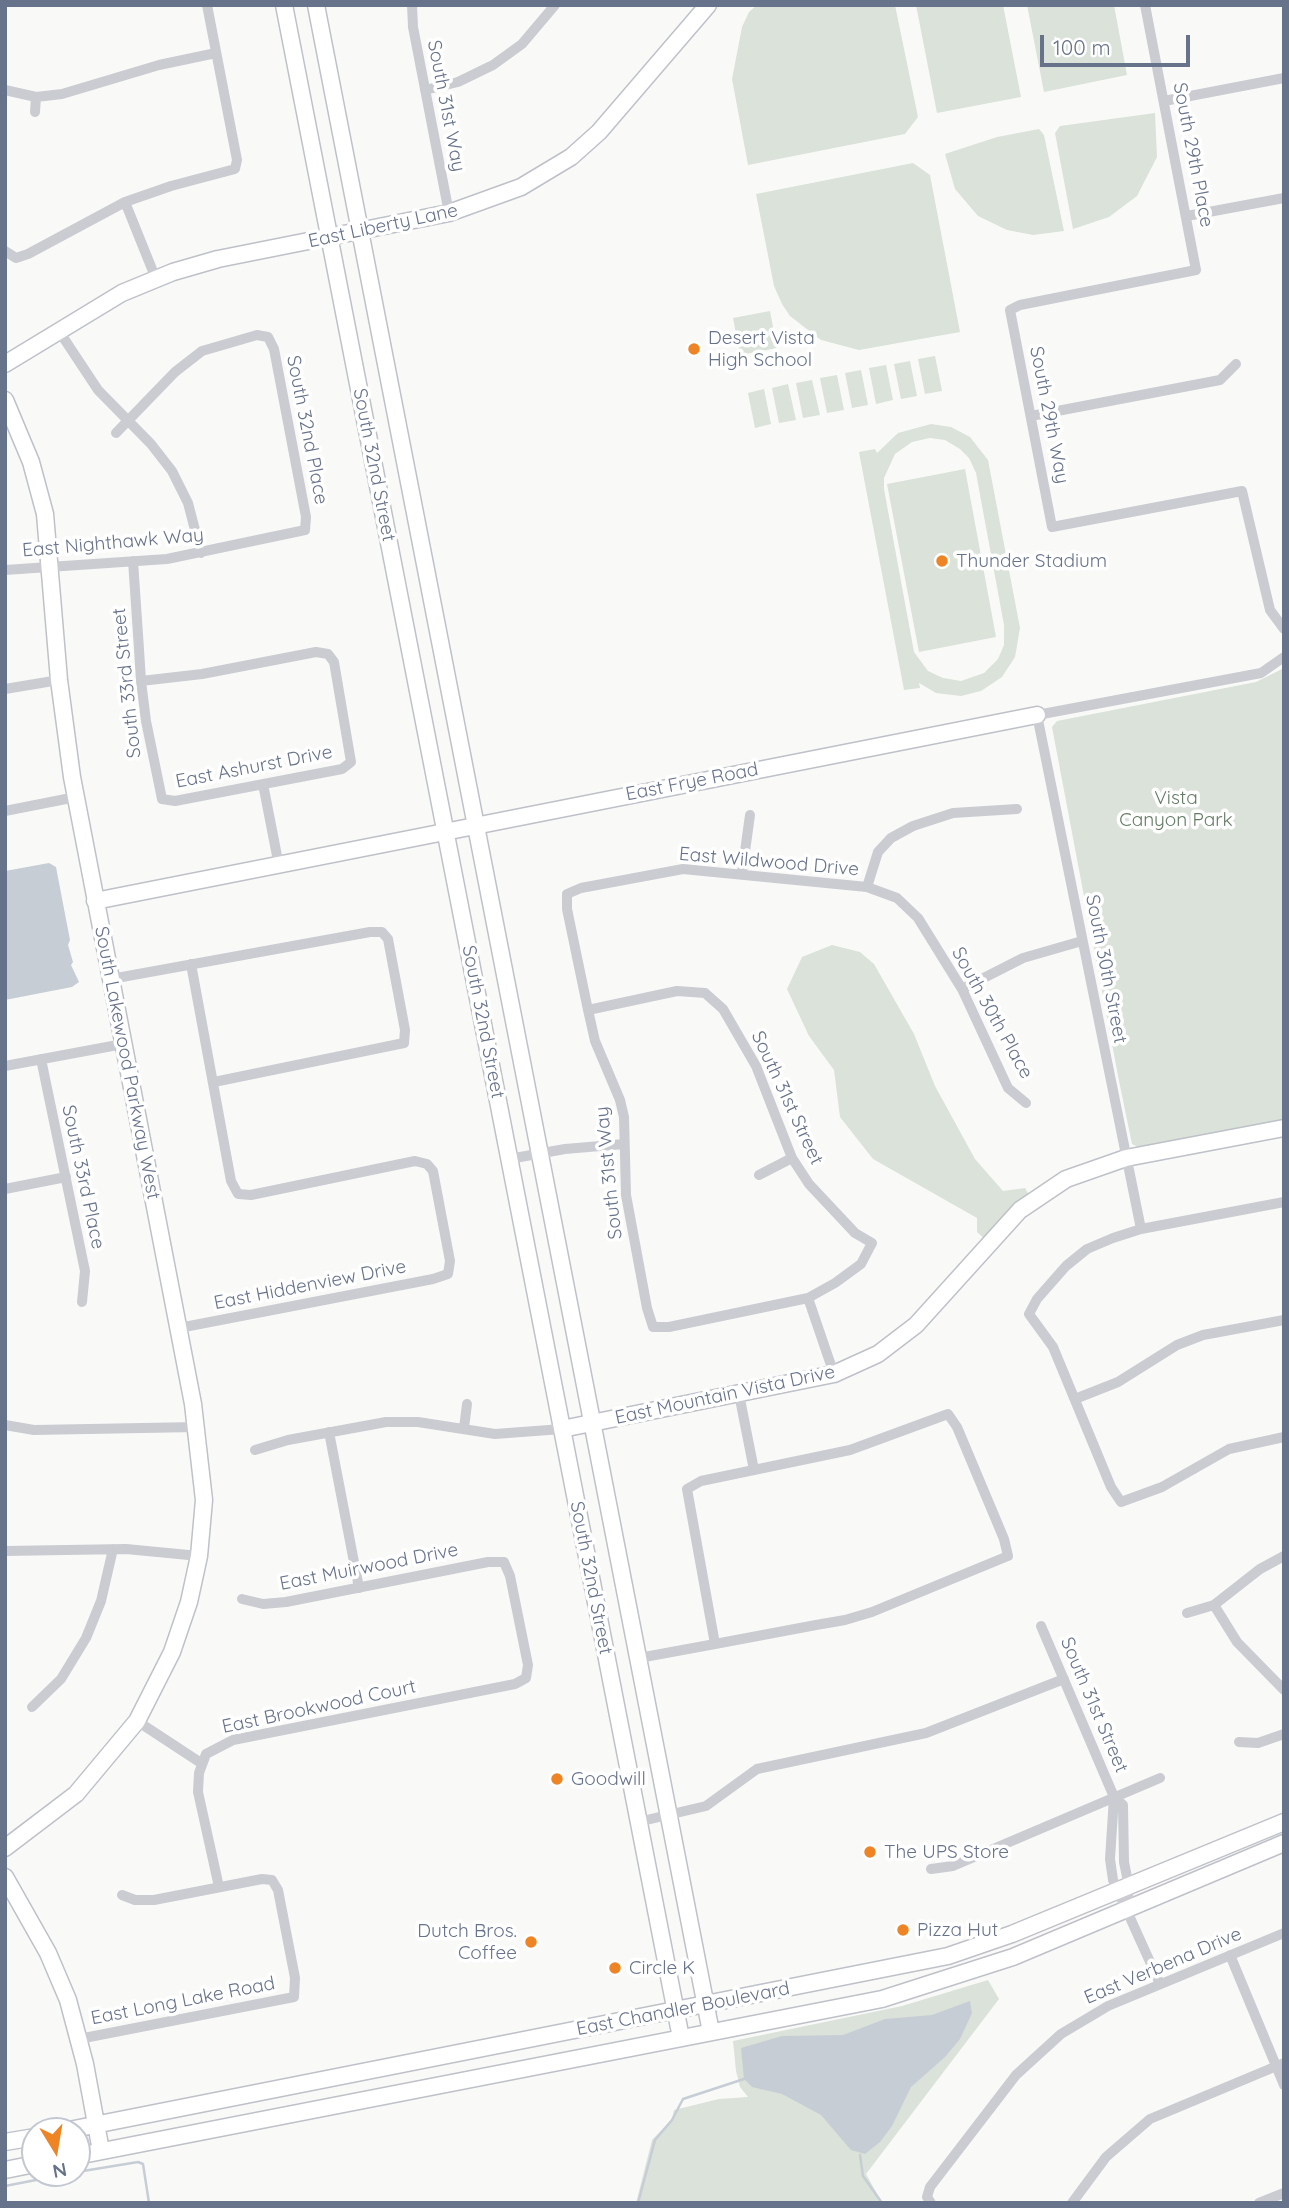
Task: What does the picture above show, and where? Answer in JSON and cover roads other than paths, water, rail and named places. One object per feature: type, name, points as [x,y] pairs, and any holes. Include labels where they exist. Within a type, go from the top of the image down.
[{"type":"main road","name":"South 32nd Street","points":[[284,5],[681,2038]]},
{"type":"main road","name":"South 32nd Street","points":[[316,5],[711,2032]]},
{"type":"main road","name":"East Liberty Lane","points":[[5,364],[122,293],[156,279],[218,259],[449,214],[522,187],[571,157],[620,110],[708,5]]},
{"type":"main road","name":"South Lakewood Parkway West","points":[[5,400],[24,441],[38,483],[51,567],[59,680],[76,797],[179,1328],[197,1427],[204,1500],[199,1556],[181,1628],[162,1675],[137,1721],[76,1794],[5,1848]]},
{"type":"main road","name":"East Frye Road","points":[[95,901],[476,827],[882,743],[1037,715]]},
{"type":"main road","name":"East Mountain Vista Drive","points":[[562,1429],[834,1374],[878,1354],[916,1325],[1032,1200],[1074,1174],[1126,1158],[1284,1128]]},
{"type":"main road","name":"East Chandler Boulevard","points":[[91,2126],[948,1956],[1123,1889],[1284,1822]]},
{"type":"main road","name":"East Chandler Boulevard","points":[[91,2153],[882,1999],[1013,1958],[1284,1843]]},
{"type":"main road","points":[[5,1877],[57,1972],[79,2039],[101,2151]]},
{"type":"street","points":[[5,251],[16,258],[125,202],[171,186],[235,169],[237,160],[207,5]]},
{"type":"street","name":"South 31st Way","points":[[412,5],[449,214]]},
{"type":"street","points":[[425,90],[458,82],[493,65],[522,44],[555,5]]},
{"type":"street","name":"South 29th Place","points":[[1010,310],[1020,305],[1196,270],[1146,5]]},
{"type":"street","points":[[5,90],[36,97],[78,91],[147,68],[216,53]]},
{"type":"street","points":[[1164,101],[1284,78]]},
{"type":"street","points":[[35,112],[36,97]]},
{"type":"street","points":[[1187,216],[1284,198]]},
{"type":"street","points":[[125,202],[156,279]]},
{"type":"street","name":"South 29th Way","points":[[1010,310],[1052,527],[1242,491],[1270,610],[1284,629]]},
{"type":"street","points":[[59,331],[98,390],[163,458],[181,486],[194,519],[201,553]]},
{"type":"street","name":"South 32nd Place","points":[[128,421],[176,372],[202,351],[257,335],[268,337],[274,349],[306,517],[305,530]]},
{"type":"street","points":[[1031,416],[1220,380],[1236,364]]},
{"type":"street","points":[[116,433],[128,421]]},
{"type":"street","name":"East Nighthawk Way","points":[[5,570],[201,553],[305,530]]},
{"type":"street","name":"South 33rd Street","points":[[133,561],[150,747],[162,799]]},
{"type":"street","name":"East Ashurst Drive","points":[[142,681],[202,674],[316,652],[328,654],[334,662],[351,762],[342,769],[174,802],[162,799]]},
{"type":"street","name":"East Frye Road","points":[[1037,715],[1261,673],[1284,657]]},
{"type":"street","points":[[5,690],[59,680]]},
{"type":"street","name":"South 30th Street","points":[[1037,715],[1141,1229]]},
{"type":"street","points":[[263,784],[279,866]]},
{"type":"street","points":[[5,811],[76,797]]},
{"type":"street","name":"East Wildwood Drive","points":[[567,894],[581,888],[683,869],[867,887],[878,852],[891,838],[913,826],[953,813],[1017,809]]},
{"type":"street","points":[[742,873],[750,815]]},
{"type":"street","name":"South 30th Place","points":[[867,887],[897,898],[909,907],[962,989],[1008,1088],[1026,1103]]},
{"type":"street","name":"South 31st Way","points":[[567,894],[595,1041],[620,1100],[626,1195],[653,1327],[669,1327],[808,1297]]},
{"type":"street","points":[[111,979],[191,964],[382,932],[388,939],[405,1030],[404,1043],[214,1082],[191,964]]},
{"type":"street","points":[[962,989],[1023,958],[1082,941]]},
{"type":"street","name":"South 31st Street","points":[[588,1010],[677,991],[705,993],[723,1009],[756,1066],[792,1158],[809,1184],[855,1233],[872,1243],[860,1264],[835,1283],[808,1297]]},
{"type":"street","points":[[5,1066],[123,1044]]},
{"type":"street","name":"South 33rd Place","points":[[41,1059],[85,1270],[82,1302]]},
{"type":"street","name":"East Hiddenview Drive","points":[[179,1328],[448,1274],[448,1248],[433,1171],[427,1164],[415,1161],[251,1195],[238,1194],[231,1181],[214,1082]]},
{"type":"street","points":[[509,1159],[565,1149],[624,1144]]},
{"type":"street","points":[[760,1175],[792,1158]]},
{"type":"street","points":[[5,1189],[66,1177]]},
{"type":"street","points":[[1284,1202],[1141,1229],[1087,1249],[1044,1291],[1029,1314],[1053,1347],[1111,1487],[1121,1502],[1162,1487],[1229,1449],[1284,1437]]},
{"type":"street","points":[[808,1297],[834,1374]]},
{"type":"street","points":[[1075,1399],[1118,1382],[1177,1345],[1194,1338],[1284,1320]]},
{"type":"street","points":[[739,1394],[754,1470]]},
{"type":"street","points":[[464,1428],[467,1404]]},
{"type":"street","points":[[639,1658],[715,1644],[872,1612],[1008,1556],[1004,1538],[948,1414],[850,1451],[701,1481],[687,1489],[715,1644]]},
{"type":"street","name":"East Mountain Vista Drive","points":[[255,1450],[329,1432],[394,1422],[418,1422],[522,1434],[562,1429]]},
{"type":"street","points":[[5,1425],[34,1430],[197,1427]]},
{"type":"street","points":[[329,1432],[359,1588]]},
{"type":"street","points":[[32,1707],[61,1679],[86,1638],[101,1601],[113,1549]]},
{"type":"street","points":[[5,1551],[113,1549],[199,1556]]},
{"type":"street","points":[[1187,1614],[1214,1605],[1260,1569],[1284,1556]]},
{"type":"street","name":"East Muirwood Drive","points":[[242,1599],[263,1604],[285,1602],[488,1562],[504,1562],[510,1576],[527,1665],[526,1678]]},
{"type":"street","points":[[1214,1605],[1237,1642],[1284,1690]]},
{"type":"street","name":"South 31st Street","points":[[1041,1626],[1114,1797],[1123,1805],[1123,1889],[1127,1908],[1160,1984]]},
{"type":"street","name":"East Brookwood Court","points":[[201,1763],[206,1754],[233,1740],[514,1684],[526,1678]]},
{"type":"street","points":[[638,1822],[706,1806],[757,1769],[926,1733],[1063,1679]]},
{"type":"street","points":[[122,1895],[135,1900],[154,1900],[219,1886],[198,1792],[201,1763],[137,1721]]},
{"type":"street","points":[[1239,1742],[1258,1743],[1284,1734]]},
{"type":"street","points":[[931,1869],[953,1866],[1160,1778]]},
{"type":"street","name":"South 31st Street","points":[[1114,1797],[1111,1871],[1123,1889]]},
{"type":"street","points":[[1112,1838],[1124,1838]]},
{"type":"street","name":"East Long Lake Road","points":[[79,2039],[294,1997],[295,1978],[278,1890],[272,1880],[219,1886]]},
{"type":"street","name":"East Verbena Drive","points":[[929,2200],[930,2187],[1016,2075],[1035,2055],[1091,2015],[1284,1933]]},
{"type":"street","points":[[1230,1955],[1280,2064],[1284,2085]]},
{"type":"street","points":[[1072,2203],[1106,2157],[1142,2124],[1166,2111],[1280,2064]]},
{"type":"street","points":[[1259,2203],[1284,2193]]},
{"type":"waterway","points":[[638,2203],[655,2140],[672,2120],[683,2099],[744,2079]]},
{"type":"waterway","points":[[860,2155],[863,2176],[882,2203]]},
{"type":"waterway","points":[[91,2170],[138,2162],[143,2164],[149,2203]]},
{"type":"waterway","points":[[5,2186],[21,2183]]},
{"type":"place","name":"Desert Vista High School","points":[[694,349]]},
{"type":"place","name":"Thunder Stadium","points":[[942,561]]},
{"type":"place","name":"Goodwill","points":[[557,1779]]},
{"type":"place","name":"The UPS Store","points":[[870,1852]]},
{"type":"place","name":"Pizza Hut","points":[[903,1930]]},
{"type":"place","name":"Dutch Bros. Coffee","points":[[531,1942]]},
{"type":"place","name":"Circle K","points":[[615,1968]]},
{"type":"park label","name":"Vista Canyon Park","points":[[1176,809]]}]
